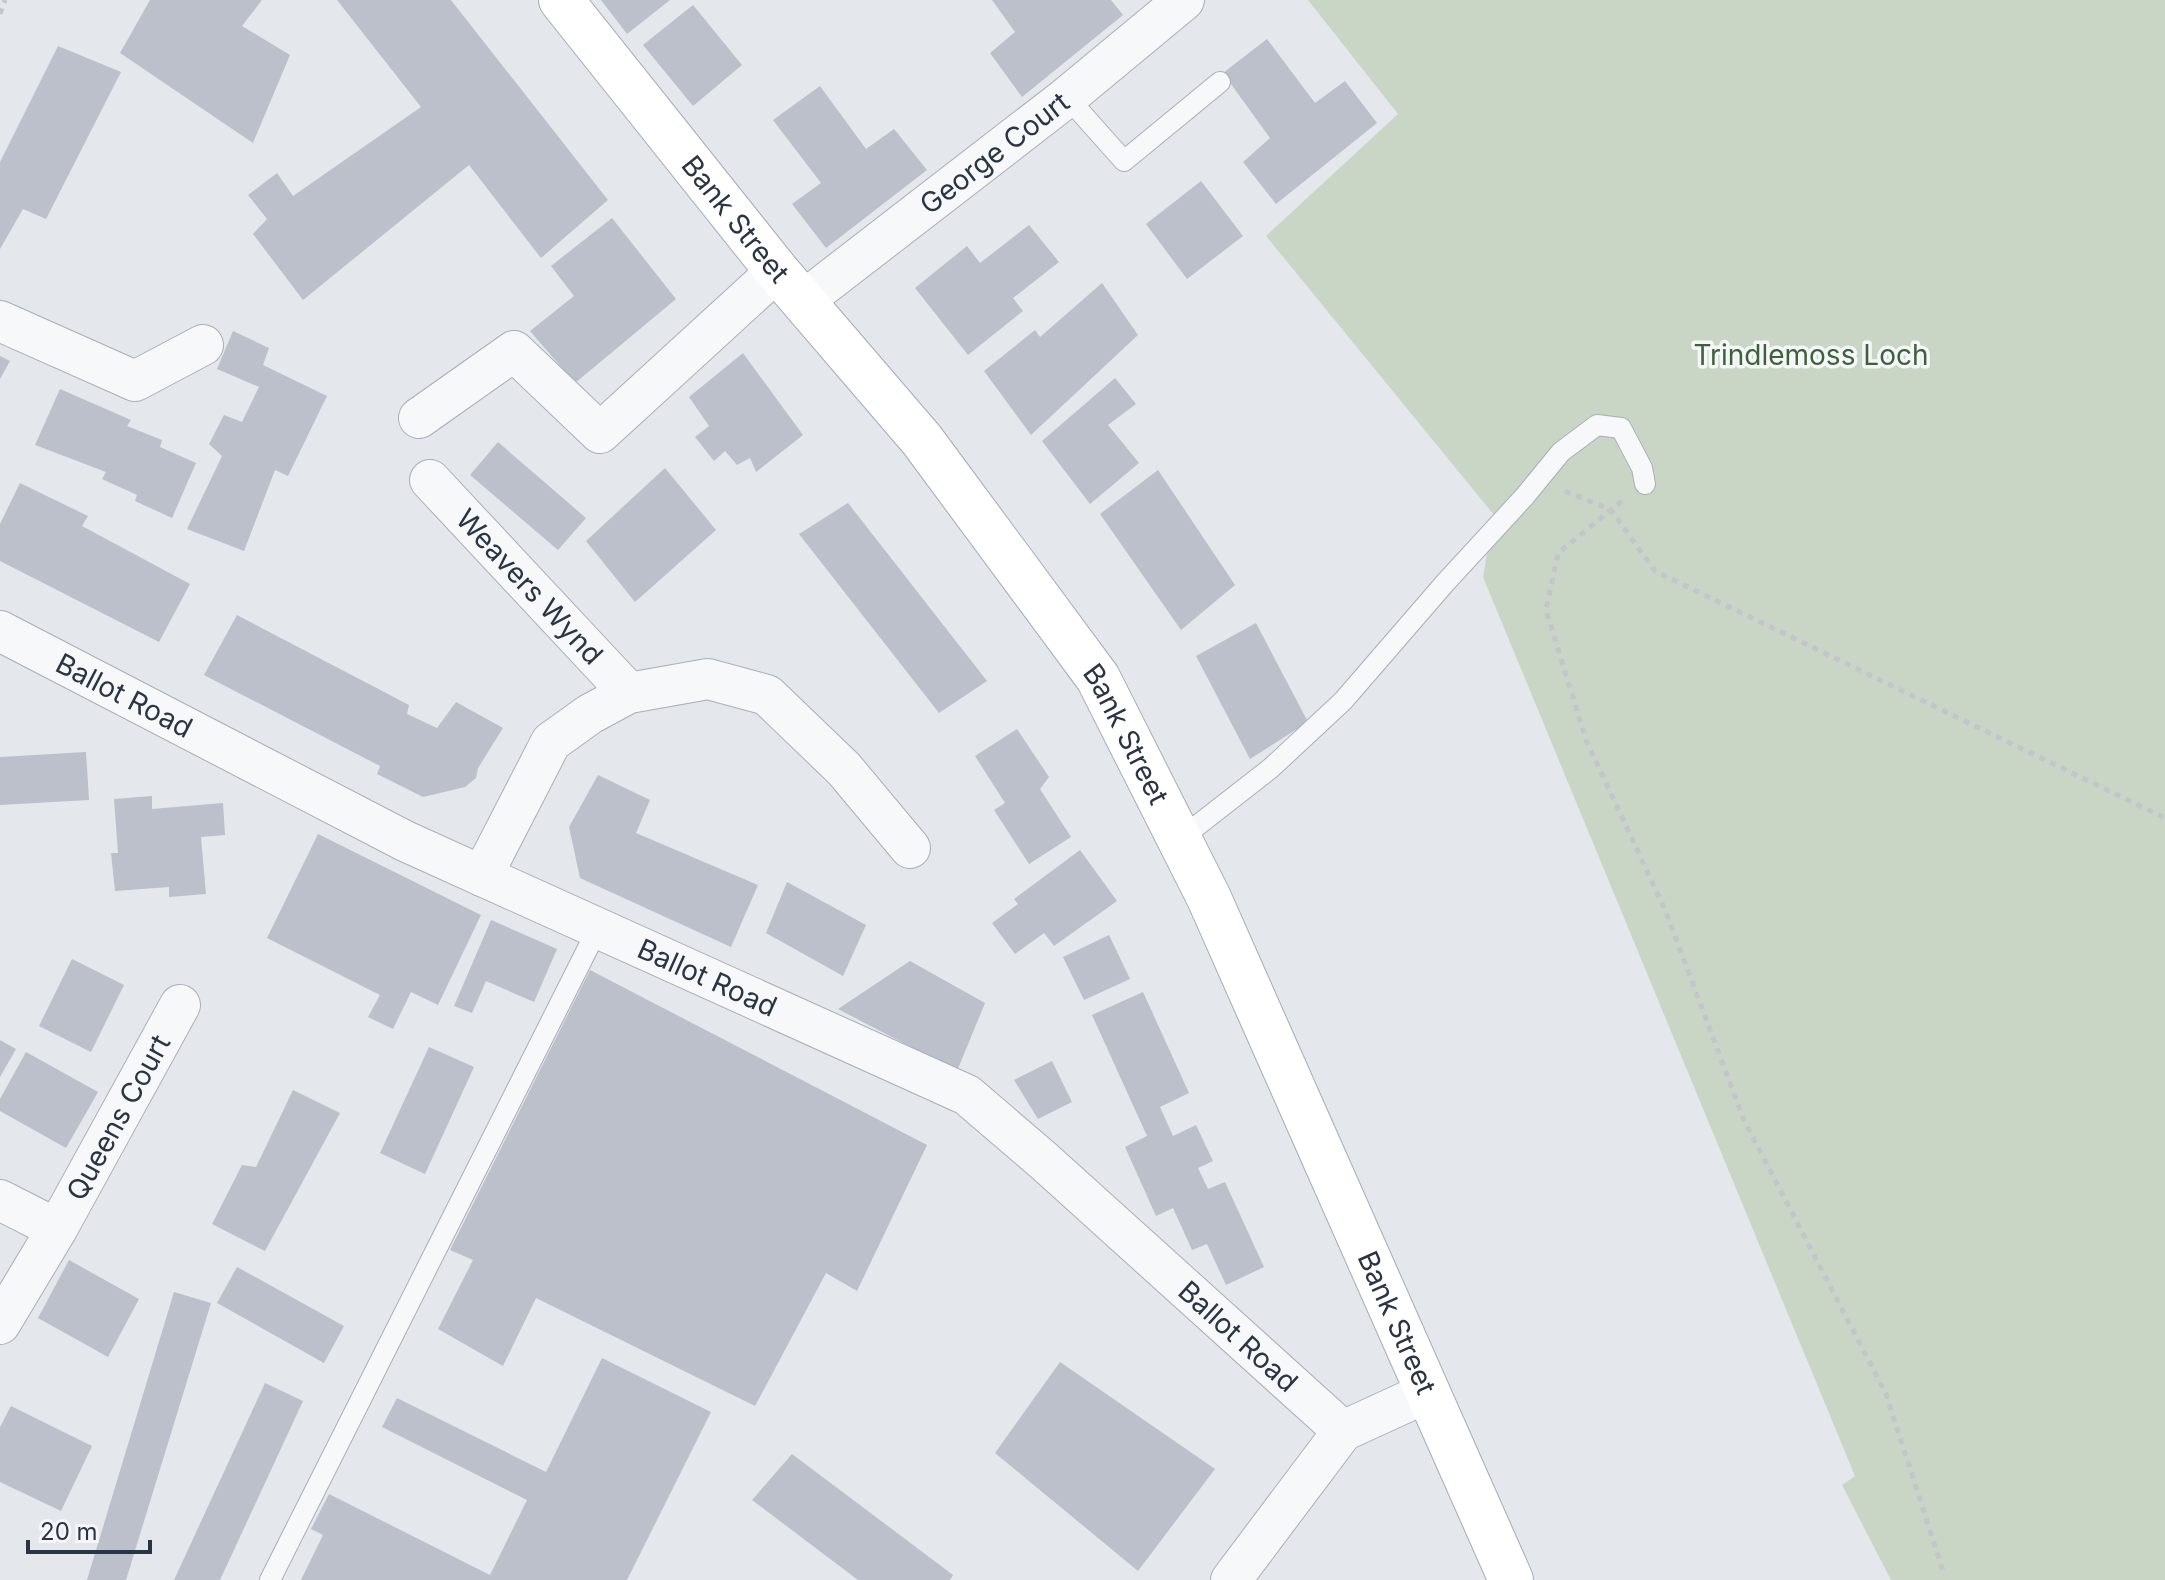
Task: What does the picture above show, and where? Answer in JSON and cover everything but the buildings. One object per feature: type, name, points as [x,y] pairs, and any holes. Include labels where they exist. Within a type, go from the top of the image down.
[{"type":"main road","name":"Bank Street","points":[[561,0],[790,286],[922,440],[1098,678],[1209,898],[1511,1580]]},
{"type":"street","name":"George Court","points":[[419,418],[514,351],[600,433],[790,286],[1067,97],[1184,0]]},
{"type":"street","points":[[0,321],[135,381],[203,345]]},
{"type":"street","name":"Weavers Wynd","points":[[430,480],[629,693]]},
{"type":"street","name":"Ballot Road","points":[[0,631],[405,841],[967,1095],[1343,1431]]},
{"type":"street","name":"Weavers Wynd","points":[[482,876],[551,742],[590,714],[629,693],[708,679],[767,695],[844,769],[910,848]]},
{"type":"street","name":"Queens Court","points":[[0,1324],[57,1229],[180,1005]]},
{"type":"street","name":"Queens Court","points":[[0,1200],[57,1229]]},
{"type":"street","points":[[1231,1580],[1343,1431],[1428,1392]]},
{"type":"lane","points":[[1067,97],[1124,161],[1220,82]]},
{"type":"lane","points":[[1180,839],[1271,768],[1343,701],[1561,452],[1597,425],[1621,428],[1642,468],[1645,484]]},
{"type":"lane","points":[[270,1580],[598,928]]},
{"type":"path","points":[[0,14],[5,0]]},
{"type":"path","points":[[1538,480],[1611,510],[1655,571],[2165,818]]},
{"type":"path","points":[[1645,484],[1558,553],[1546,610],[1586,740],[1666,912],[1743,1118],[1886,1394],[1943,1571]]},
{"type":"green space","name":"Trindlemoss Loch","points":[[1308,0],[2165,0],[2165,1580],[1891,1580],[1842,1485],[1855,1476],[1483,577],[1494,515],[1266,236],[1398,114]]}]
